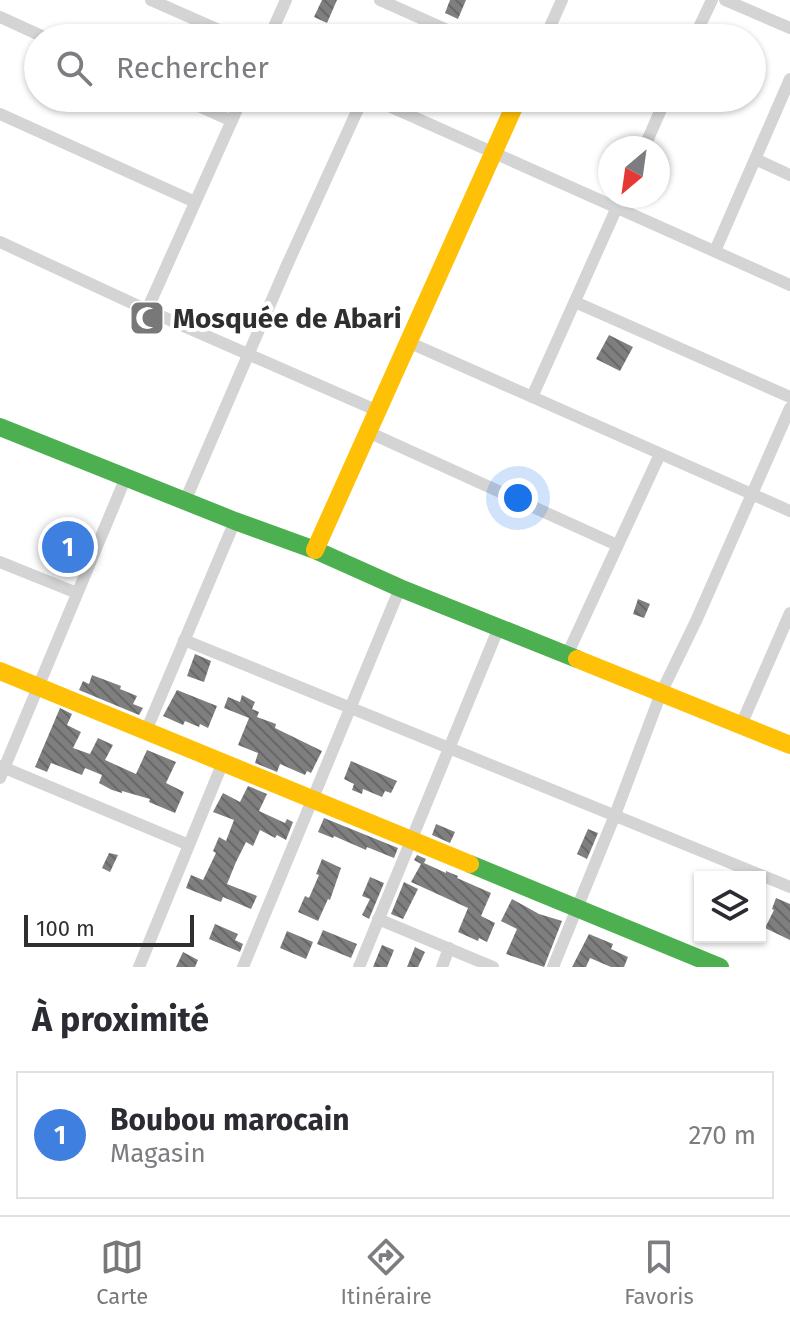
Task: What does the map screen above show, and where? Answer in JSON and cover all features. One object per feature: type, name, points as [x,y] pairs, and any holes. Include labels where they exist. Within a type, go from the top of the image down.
[{"type":"street","points":[[151,0],[205,24]]},
{"type":"street","points":[[275,24],[286,0]]},
{"type":"street","points":[[380,0],[434,24]]},
{"type":"street","points":[[551,24],[562,0]]},
{"type":"street","points":[[701,24],[712,0]]},
{"type":"street","points":[[725,0],[790,28]]},
{"type":"street","points":[[0,17],[24,28]]},
{"type":"street","points":[[715,251],[790,79]]},
{"type":"street","points":[[212,112],[232,121]]},
{"type":"street","points":[[147,310],[236,112]]},
{"type":"street","points":[[185,501],[357,112]]},
{"type":"street","points":[[402,112],[494,153],[598,193]]},
{"type":"street","points":[[315,550],[512,112]]},
{"type":"street","points":[[649,136],[660,112]]},
{"type":"street","points":[[0,114],[195,202]]},
{"type":"street","points":[[755,159],[790,175]]},
{"type":"street","points":[[532,397],[617,208]]},
{"type":"street","points":[[632,208],[790,285]]},
{"type":"street","points":[[0,242],[378,411]]},
{"type":"street","points":[[575,302],[790,397]]},
{"type":"street","points":[[408,342],[790,511]]},
{"type":"street","points":[[553,967],[661,693],[790,408]]},
{"type":"street","points":[[0,427],[315,550],[400,588],[790,745]]},
{"type":"street","points":[[368,432],[617,545]]},
{"type":"street","points":[[567,655],[660,454]]},
{"type":"street","points":[[126,477],[1,771],[189,845]]},
{"type":"street","points":[[146,731],[235,521]]},
{"type":"street","points":[[0,562],[77,593]]},
{"type":"street","points":[[243,967],[400,588]]},
{"type":"street","points":[[741,725],[790,613]]},
{"type":"street","points":[[359,967],[499,627]]},
{"type":"street","points":[[184,640],[790,887]]},
{"type":"street","points":[[0,671],[720,967]]},
{"type":"street","points":[[139,967],[223,762]]},
{"type":"street","points":[[378,919],[493,967]]},
{"type":"street","points":[[442,967],[449,948]]},
{"type":"building","points":[[322,0],[337,0],[327,23],[314,17]]},
{"type":"building","points":[[450,0],[466,0],[458,19],[445,13]]},
{"type":"building","points":[[609,335],[633,347],[620,371],[596,359]]},
{"type":"building","points":[[638,599],[650,604],[644,618],[633,614]]},
{"type":"building","points":[[195,654],[211,661],[204,682],[187,676]]},
{"type":"building","points":[[92,675],[137,696],[133,704],[143,708],[139,715],[79,690],[83,681],[89,684]]},
{"type":"building","points":[[177,690],[217,706],[208,728],[185,721],[183,725],[163,716]]},
{"type":"building","points":[[242,695],[255,702],[252,709],[259,712],[257,717],[276,724],[275,728],[322,751],[311,773],[307,771],[305,775],[280,764],[277,772],[255,763],[258,753],[238,745],[249,718],[224,708],[228,697],[240,702]]},
{"type":"building","points":[[60,708],[72,714],[67,725],[81,732],[73,748],[90,754],[98,738],[113,745],[105,760],[136,774],[147,750],[176,762],[166,783],[184,792],[175,813],[149,802],[150,799],[112,790],[99,783],[102,775],[85,768],[82,775],[51,763],[47,772],[35,767]]},
{"type":"building","points":[[351,761],[397,781],[391,793],[385,791],[382,797],[363,789],[362,794],[352,790],[354,784],[344,779]]},
{"type":"building","points":[[248,786],[267,794],[259,811],[285,823],[287,819],[293,822],[286,840],[260,830],[253,846],[246,842],[236,862],[227,884],[257,896],[251,909],[223,897],[221,902],[186,888],[191,875],[203,880],[216,853],[213,851],[219,837],[226,841],[234,820],[213,812],[223,793],[240,802]]},
{"type":"building","points":[[324,818],[398,848],[394,858],[318,832]]},
{"type":"building","points":[[436,824],[455,832],[450,843],[432,835]]},
{"type":"building","points":[[588,829],[598,833],[587,859],[577,854]]},
{"type":"building","points":[[109,853],[118,855],[110,872],[102,868]]},
{"type":"building","points":[[417,855],[426,859],[424,863],[491,893],[481,916],[495,923],[487,942],[458,932],[468,908],[411,882],[421,864],[414,860]]},
{"type":"building","points":[[322,859],[341,868],[330,900],[318,921],[298,912],[305,896],[309,898]]},
{"type":"building","points":[[370,877],[384,883],[369,919],[362,915],[370,899],[362,896]]},
{"type":"building","points":[[404,882],[418,889],[403,919],[391,914]]},
{"type":"building","points":[[776,898],[790,904],[790,940],[766,928]]},
{"type":"building","points":[[512,899],[539,914],[562,921],[544,967],[506,954],[517,929],[501,921]]},
{"type":"building","points":[[215,924],[238,934],[235,940],[243,944],[240,952],[209,939]]},
{"type":"building","points":[[323,930],[357,944],[351,958],[317,944]]},
{"type":"building","points":[[287,931],[313,942],[306,959],[280,948]]},
{"type":"building","points":[[589,934],[613,944],[611,949],[628,957],[624,967],[611,967],[590,958],[586,967],[572,967]]},
{"type":"building","points":[[382,945],[394,950],[387,967],[373,967]]},
{"type":"building","points":[[415,947],[425,952],[418,967],[407,967]]},
{"type":"building","points":[[183,952],[198,960],[195,967],[176,967]]},
{"type":"traffic: fast","points":[[0,427],[315,550],[400,588],[577,659]]},
{"type":"traffic: fast","points":[[470,864],[720,967]]},
{"type":"traffic: slow","points":[[315,550],[512,112]]},
{"type":"traffic: slow","points":[[577,659],[790,745]]},
{"type":"traffic: slow","points":[[0,671],[470,864]]},
{"type":"place","name":"Mosquée de Abari","points":[[147,318]]},
{"type":"place","name":"Boubou marocain","points":[[68,547]]}]
